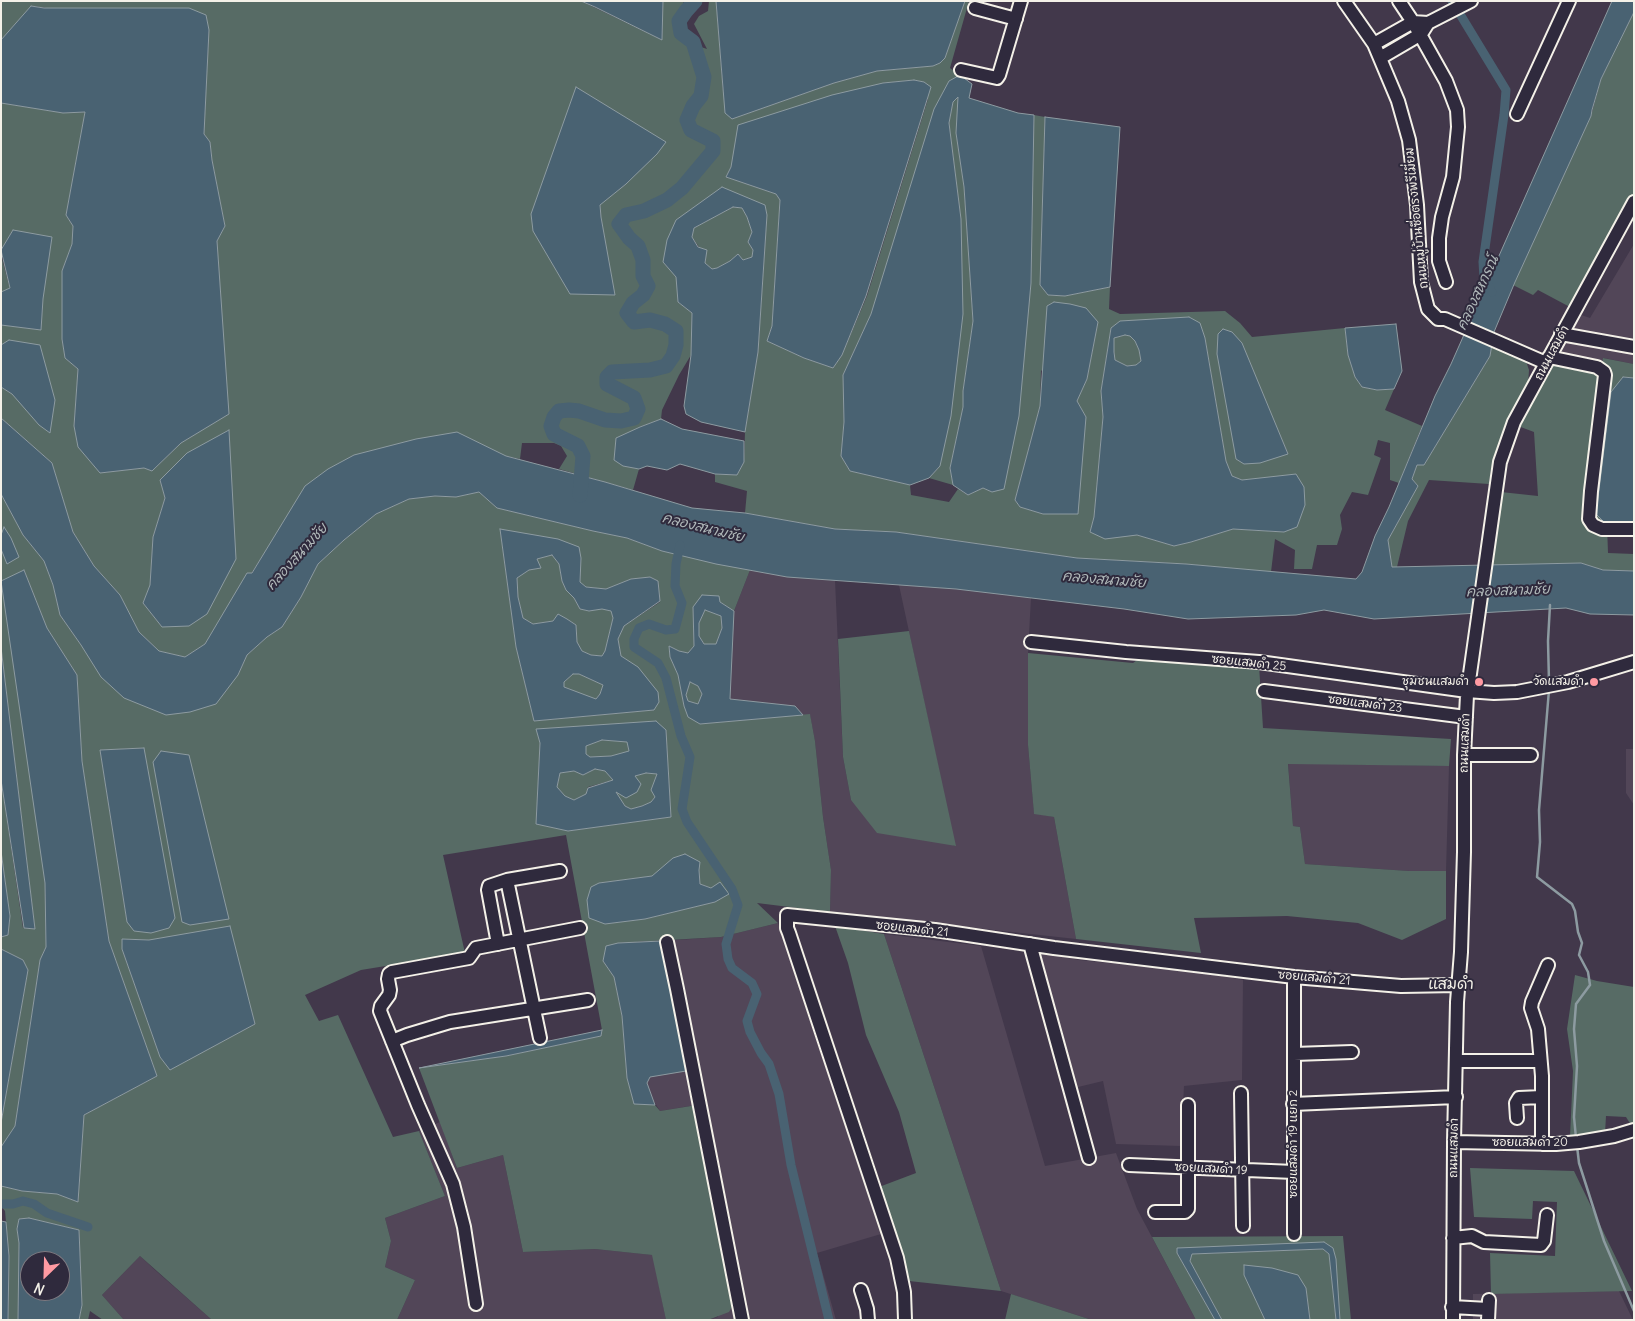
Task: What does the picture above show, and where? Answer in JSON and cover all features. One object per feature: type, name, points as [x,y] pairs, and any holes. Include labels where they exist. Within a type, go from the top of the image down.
[{"type":"street","points":[[961,70],[997,78],[1021,1]]},
{"type":"street","name":"ถนนหมู่บ้านซื่อตรงพรีเมี่ยม","points":[[1344,1],[1374,44],[1398,102],[1409,140],[1417,205],[1421,282],[1427,300],[1434,303],[1450,321],[1498,341],[1548,360],[1597,367],[1604,372],[1589,519],[1594,525],[1602,529],[1634,529]]},
{"type":"street","points":[[1399,1],[1421,34],[1446,81],[1456,110],[1458,127],[1453,177],[1440,227],[1439,261],[1446,282]]},
{"type":"street","points":[[1517,114],[1569,1]]},
{"type":"street","points":[[1380,58],[1421,34],[1428,23],[1466,3]]},
{"type":"street","points":[[975,8],[1016,19]]},
{"type":"street","points":[[1374,44],[1413,22],[1428,23]]},
{"type":"street","name":"ถนนแสมดำ","points":[[1453,1313],[1454,1142],[1464,852],[1464,755],[1467,691],[1501,458],[1514,422],[1634,202]]},
{"type":"street","points":[[1561,334],[1634,347]]},
{"type":"street","name":"ซอยแสมดำ 25","points":[[1031,642],[1126,652],[1259,662],[1467,691],[1494,693],[1517,692],[1568,682],[1634,662]]},
{"type":"street","name":"ซอยแสมดำ 23","points":[[1264,691],[1466,717]]},
{"type":"street","points":[[1464,755],[1531,755]]},
{"type":"street","points":[[498,944],[488,890],[489,886],[507,880],[560,871]]},
{"type":"street","points":[[507,880],[540,1038]]},
{"type":"street","name":"ซอยแสมดำ 21","points":[[905,1320],[904,1292],[897,1258],[788,934],[787,915],[935,930],[1227,970],[1294,977],[1401,986],[1458,984]]},
{"type":"street","points":[[476,1304],[464,1227],[453,1184],[418,1105],[380,1011],[381,1006],[389,995],[389,974],[469,958],[476,948],[580,928]]},
{"type":"street","points":[[667,942],[742,1320]]},
{"type":"street","points":[[1030,944],[1089,1158]]},
{"type":"street","points":[[1542,1144],[1542,1097],[1538,1029],[1531,1008],[1548,966]]},
{"type":"street","name":"ซอยแสมดำ 19 แยก 2","points":[[1294,977],[1294,1234]]},
{"type":"street","points":[[392,1041],[450,1022],[588,1000]]},
{"type":"street","points":[[1294,1054],[1352,1052]]},
{"type":"street","points":[[1456,1061],[1540,1061]]},
{"type":"street","points":[[1241,1093],[1243,1226]]},
{"type":"street","points":[[1293,1104],[1456,1097]]},
{"type":"street","points":[[1517,1118],[1516,1104],[1519,1098],[1542,1097]]},
{"type":"street","points":[[1155,1212],[1185,1212],[1188,1209],[1188,1105]]},
{"type":"street","name":"ซอยแสมดำ 20","points":[[1454,1142],[1542,1144],[1575,1142],[1614,1136],[1634,1130]]},
{"type":"street","name":"ซอยแสมดำ 19","points":[[1129,1165],[1294,1172]]},
{"type":"street","points":[[1453,1238],[1472,1236],[1484,1242],[1541,1245],[1544,1241],[1547,1215]]},
{"type":"street","points":[[861,1290],[867,1309],[868,1320]]},
{"type":"street","points":[[1453,1313],[1488,1309]]},
{"type":"shaded area","points":[[1634,244],[1634,364],[1604,358],[1601,373],[1552,362],[1578,314],[1590,318]]},
{"type":"shaded area","points":[[750,570],[787,577],[835,580],[843,757],[851,800],[955,846],[899,585],[956,589],[1031,598],[1028,653],[1028,745],[1034,813],[1054,817],[1076,939],[830,912],[831,870],[810,715],[803,715],[795,706],[730,699],[734,611]]},
{"type":"shaded area","points":[[1626,749],[1634,749],[1634,805],[1626,793]]},
{"type":"shaded area","points":[[1288,763],[1449,766],[1446,871],[1409,871],[1305,864],[1300,827],[1293,826]]},
{"type":"shaded area","points":[[778,923],[881,1234],[817,1253],[836,1320],[708,1320],[718,1317],[696,1105],[660,1111],[650,1095],[647,1083],[650,1077],[685,1071],[662,941],[721,937]]},
{"type":"shaded area","points":[[884,934],[981,946],[1045,1166],[1116,1153],[1137,1209],[1196,1320],[1092,1320],[1001,1291]]},
{"type":"shaded area","points":[[1038,952],[1079,960],[1206,973],[1243,980],[1242,1080],[1184,1086],[1181,1146],[1116,1144],[1103,1081],[1074,1088]]},
{"type":"shaded area","points":[[440,1122],[457,1168],[503,1155],[523,1252],[595,1249],[653,1255],[666,1320],[397,1320],[415,1280],[385,1267],[391,1241],[385,1218],[445,1196],[419,1131]]},
{"type":"shaded area","points":[[140,1256],[212,1320],[124,1320],[102,1295]]},
{"type":"shaded area","points":[[1619,1291],[1633,1320],[1473,1320],[1473,1294]]},
{"type":"green space","points":[[1,1],[581,1],[662,40],[663,1],[684,1],[675,29],[683,41],[707,49],[694,24],[699,16],[708,11],[709,1],[716,1],[723,90],[732,119],[834,83],[877,71],[933,66],[940,63],[945,58],[965,1],[969,1],[950,68],[960,75],[871,314],[843,375],[844,422],[841,456],[850,471],[910,485],[911,495],[949,502],[958,489],[968,495],[983,488],[992,492],[1031,283],[1034,115],[1045,117],[1040,285],[1048,295],[1065,296],[1110,287],[1109,309],[1120,314],[1225,311],[1240,323],[1252,337],[1345,328],[1348,355],[1355,377],[1362,387],[1377,390],[1394,389],[1385,410],[1422,426],[1399,483],[1390,480],[1390,443],[1378,440],[1374,455],[1381,458],[1368,495],[1352,492],[1340,515],[1342,529],[1337,545],[1317,545],[1312,569],[1294,569],[1295,550],[1275,539],[1271,572],[1186,564],[1077,558],[896,532],[835,529],[745,513],[747,491],[715,482],[715,474],[737,475],[744,462],[745,432],[758,352],[767,215],[722,187],[663,262],[677,277],[678,302],[692,313],[691,355],[662,410],[661,419],[640,427],[623,466],[639,469],[633,490],[559,469],[567,456],[561,446],[554,443],[522,443],[520,459],[506,456],[262,557],[205,644],[185,657],[159,651],[139,632],[120,595],[94,566],[73,532],[52,463],[1,418],[1,387],[12,394],[9,341],[1,345],[1,325],[41,330],[43,299],[13,230],[1,250],[1,103],[63,113],[85,112],[66,215],[73,226],[72,244],[62,271],[62,339],[65,358],[78,369],[74,426],[100,473],[144,468],[152,471],[181,443],[228,414],[217,241],[225,226],[210,142],[204,134],[209,30],[32,6],[1,40]],"holes":[[[914,80],[924,82],[928,99],[867,296],[842,355],[833,368],[804,358],[767,341],[772,326],[780,200],[776,194],[726,177],[735,151],[883,83]],[[576,87],[626,184],[600,204],[614,295]],[[1098,322],[1087,379],[1077,401],[1086,417],[1043,514],[1020,507],[1015,500],[1040,406],[1041,371]],[[1111,328],[1205,338],[1226,461],[1232,476],[1242,480],[1260,479],[1284,532],[1233,529],[1174,546],[1137,535],[1090,532],[1094,517],[1103,417],[1101,391]],[[1280,435],[1288,454],[1236,458]],[[187,453],[162,627],[143,603],[150,586],[153,537],[165,498],[160,480]]]},
{"type":"green space","points":[[1634,12],[1634,192],[1572,306],[1568,306],[1538,290],[1533,295],[1513,285],[1591,116],[1601,79]]},
{"type":"green space","points":[[959,97],[956,133],[964,187],[973,321],[963,391],[963,407],[950,468],[953,485],[929,478],[940,466],[961,219],[949,123],[953,102]]},
{"type":"green space","points":[[733,207],[742,208],[747,217],[752,232],[748,242],[753,250],[752,257],[743,260],[738,254],[730,261],[712,269],[705,263],[706,257],[692,237],[694,228]]},
{"type":"green space","points":[[1,255],[10,289],[1,292]]},
{"type":"green space","points":[[1125,335],[1130,336],[1135,341],[1139,350],[1141,361],[1136,365],[1127,366],[1115,360],[1114,338]]},
{"type":"green space","points":[[1491,347],[1526,361],[1529,370],[1528,386],[1508,420],[1491,469],[1489,484],[1429,480],[1408,521],[1397,567],[1392,567],[1388,540],[1418,486],[1412,479],[1417,465],[1424,465],[1490,356]]},
{"type":"green space","points":[[1603,358],[1634,364],[1634,378],[1623,377],[1607,525],[1608,553],[1634,554],[1634,571],[1603,570],[1581,563],[1491,566],[1501,492],[1538,496],[1534,432],[1518,426],[1552,362],[1601,373]]},
{"type":"green space","points":[[479,492],[497,508],[627,538],[662,551],[750,570],[734,611],[720,602],[693,607],[694,646],[688,653],[669,646],[670,657],[678,675],[684,706],[700,724],[810,714],[831,870],[830,912],[757,903],[778,923],[721,937],[618,943],[603,961],[614,977],[622,1017],[627,1078],[634,1103],[655,1105],[660,1111],[697,1105],[733,1305],[729,1312],[708,1320],[666,1320],[652,1255],[595,1249],[523,1252],[503,1155],[457,1168],[419,1068],[506,1056],[601,1036],[602,1030],[566,835],[443,855],[465,953],[361,970],[305,995],[319,1021],[338,1015],[393,1137],[419,1131],[445,1196],[385,1218],[391,1241],[385,1267],[415,1280],[397,1320],[212,1320],[140,1256],[102,1295],[124,1320],[103,1320],[90,1311],[88,1320],[79,1320],[82,1305],[79,1230],[29,1218],[19,1219],[17,1229],[19,1243],[18,1320],[8,1320],[9,1256],[5,1211],[1,1206],[1,1186],[22,1191],[57,1194],[78,1202],[84,1115],[157,1076],[109,941],[82,761],[77,675],[47,628],[24,570],[45,883],[46,947],[40,960],[15,1126],[1,1147],[1,1123],[28,970],[23,960],[1,949],[1,937],[8,935],[10,916],[1,851],[1,780],[23,928],[35,929],[1,647],[1,549],[7,563],[5,528],[1,535],[1,494],[23,535],[44,561],[53,585],[60,615],[81,645],[238,675],[247,655],[267,637],[282,627],[301,597],[318,564],[344,540],[376,514],[409,499],[435,496],[456,497]],"holes":[[[500,529],[581,558],[580,583],[586,587],[606,589],[631,579],[650,577],[658,581],[660,602],[624,626],[618,639],[621,656],[638,668],[654,710],[534,721],[516,647]],[[537,729],[666,730],[671,817],[568,831],[536,824],[540,743]],[[144,748],[127,922],[100,750]],[[699,870],[700,884],[711,888],[715,902],[645,919],[605,924],[599,883]],[[123,939],[149,940],[251,1009],[255,1024],[170,1069],[160,1057],[122,949]]]},
{"type":"green space","points":[[552,555],[559,564],[562,581],[566,590],[574,598],[580,609],[589,611],[602,608],[611,611],[613,618],[602,656],[591,655],[582,651],[577,642],[576,625],[567,619],[558,615],[553,621],[533,624],[523,618],[518,597],[517,578],[529,570],[540,568],[537,559]]},
{"type":"green space","points":[[705,610],[721,616],[722,628],[716,644],[704,644],[699,636],[699,623]]},
{"type":"green space","points":[[909,631],[956,846],[877,833],[851,800],[843,757],[838,639]]},
{"type":"green space","points":[[1028,653],[1133,663],[1140,658],[1259,665],[1263,728],[1451,739],[1449,766],[1288,764],[1293,826],[1300,827],[1305,864],[1409,871],[1446,871],[1446,919],[1402,940],[1358,923],[1287,916],[1194,918],[1201,953],[1076,939],[1054,817],[1034,814],[1028,745]]},
{"type":"green space","points":[[573,674],[579,674],[603,685],[600,694],[595,700],[564,687],[564,682]]},
{"type":"green space","points":[[690,682],[698,686],[702,694],[698,704],[688,701],[686,695]]},
{"type":"green space","points":[[602,740],[628,742],[629,752],[611,756],[590,757],[586,754],[586,746]]},
{"type":"green space","points":[[595,769],[605,771],[613,780],[588,787],[586,794],[574,800],[565,796],[557,787],[560,773],[574,771],[583,775]]},
{"type":"green space","points":[[646,773],[657,774],[655,797],[651,802],[642,806],[631,809],[625,806],[615,791],[634,776]]},
{"type":"green space","points":[[835,926],[884,934],[1001,1291],[909,1281],[879,1187],[916,1173],[899,1112],[866,1035],[848,963]]},
{"type":"green space","points":[[1575,975],[1634,987],[1634,1124],[1631,1125],[1626,1117],[1606,1116],[1605,1133],[1570,1137],[1573,1071],[1567,1029]]},
{"type":"green space","points":[[1470,1168],[1574,1171],[1632,1291],[1491,1294],[1490,1253],[1555,1256],[1557,1202],[1533,1201],[1532,1219],[1474,1217]]},
{"type":"green space","points":[[1343,1236],[1351,1320],[1340,1320],[1333,1248],[1177,1248],[1177,1253],[1215,1320],[1196,1320],[1152,1237]]},
{"type":"green space","points":[[1323,1249],[1329,1254],[1336,1320],[1310,1320],[1306,1288],[1244,1265],[1245,1275],[1265,1320],[1222,1320],[1190,1261],[1192,1254]]},
{"type":"green space","points":[[1011,1294],[1092,1320],[1005,1320]]},
{"type":"water","points":[[581,1],[663,1],[662,40],[595,7]]},
{"type":"water","points":[[716,1],[965,1],[945,58],[940,63],[933,66],[877,71],[834,83],[732,119],[725,113]]},
{"type":"water","name":"คลองสนามชัย","points":[[1612,1],[1634,1],[1634,12],[1601,79],[1591,116],[1515,282],[1494,332],[1490,356],[1424,465],[1417,465],[1412,479],[1418,486],[1388,540],[1392,567],[1581,563],[1603,570],[1634,571],[1634,615],[1590,614],[1566,608],[1374,619],[1324,610],[1296,615],[1188,619],[1124,609],[956,589],[787,577],[716,564],[662,551],[627,538],[497,508],[479,492],[456,497],[435,496],[409,499],[376,514],[318,564],[301,597],[282,627],[267,637],[247,655],[238,675],[216,704],[190,712],[166,715],[124,698],[101,677],[60,615],[53,585],[44,561],[23,535],[1,494],[1,418],[52,463],[73,532],[94,566],[120,595],[139,632],[159,651],[185,657],[205,644],[247,573],[252,573],[305,486],[328,469],[354,455],[416,439],[457,432],[506,456],[605,482],[692,508],[745,513],[835,529],[896,532],[1077,558],[1186,564],[1356,579],[1362,572],[1375,536],[1435,396],[1451,364]]},
{"type":"water","points":[[31,6],[44,8],[189,8],[206,15],[209,30],[204,134],[210,142],[225,226],[217,241],[229,414],[181,443],[152,471],[144,468],[100,473],[78,447],[74,426],[78,369],[65,358],[62,339],[62,271],[72,244],[73,226],[66,215],[85,112],[63,113],[1,103],[1,40]]},
{"type":"water","points":[[960,75],[972,84],[969,98],[1018,113],[1034,115],[1031,283],[1019,416],[1004,489],[992,492],[983,488],[968,495],[953,485],[950,468],[963,407],[963,391],[973,321],[964,187],[956,133],[958,97],[953,102],[949,123],[961,219],[963,314],[951,416],[940,466],[929,478],[910,485],[850,471],[841,456],[844,422],[843,375],[871,314],[934,109],[949,81]]},
{"type":"water","points":[[914,80],[924,82],[931,87],[866,296],[842,355],[833,368],[804,358],[767,341],[772,326],[780,200],[776,194],[726,177],[731,167],[738,125],[832,95],[883,83]]},
{"type":"water","points":[[576,87],[666,142],[657,154],[626,184],[600,205],[615,295],[570,294],[533,231],[531,214]]},
{"type":"water","points":[[1045,117],[1120,127],[1110,287],[1065,296],[1048,295],[1040,285]]},
{"type":"water","points":[[722,187],[765,205],[767,215],[758,352],[745,432],[701,422],[686,414],[684,406],[691,355],[692,313],[678,302],[676,277],[663,262],[667,240],[676,220]],"holes":[[[733,207],[742,208],[752,232],[748,242],[753,250],[752,257],[743,260],[738,254],[730,261],[712,269],[705,263],[707,250],[698,247],[692,237],[694,228]]]},
{"type":"water","points":[[13,230],[52,237],[43,299],[41,330],[1,325],[1,292],[10,288],[1,250]]},
{"type":"water","points":[[1054,302],[1086,308],[1098,322],[1087,379],[1077,401],[1086,417],[1078,514],[1043,514],[1020,507],[1015,500],[1040,406],[1047,306]]},
{"type":"water","points":[[1189,317],[1200,323],[1205,338],[1226,461],[1232,476],[1242,480],[1296,474],[1304,487],[1305,505],[1297,527],[1284,532],[1233,529],[1174,546],[1137,535],[1105,539],[1090,532],[1094,517],[1103,417],[1101,391],[1111,328],[1120,321]],"holes":[[[1125,335],[1130,336],[1135,341],[1139,350],[1141,361],[1136,365],[1127,366],[1115,360],[1114,338]]]},
{"type":"water","points":[[1396,324],[1402,371],[1394,389],[1377,390],[1362,387],[1355,377],[1348,355],[1345,328]]},
{"type":"water","points":[[1223,329],[1232,332],[1242,343],[1288,454],[1260,463],[1244,464],[1236,459],[1217,354],[1218,334]]},
{"type":"water","points":[[9,340],[40,345],[55,400],[50,433],[39,425],[12,394],[1,387],[1,345]]},
{"type":"water","points":[[1623,377],[1634,378],[1634,527],[1607,525],[1596,514],[1611,392]]},
{"type":"water","points":[[661,419],[682,429],[744,441],[744,462],[737,475],[715,474],[680,464],[667,470],[647,466],[639,469],[623,466],[614,460],[616,438]]},
{"type":"water","points":[[229,430],[236,559],[207,614],[189,626],[162,627],[143,603],[150,585],[153,537],[165,498],[160,480],[187,453]]},
{"type":"water","points":[[4,527],[19,557],[7,564],[1,549],[1,535]]},
{"type":"water","points":[[500,529],[558,539],[579,547],[581,558],[580,582],[586,587],[606,589],[631,579],[650,577],[658,581],[660,601],[624,626],[618,639],[621,656],[638,667],[658,692],[659,702],[654,710],[534,721],[516,647]],"holes":[[[552,555],[559,564],[562,581],[566,590],[574,598],[580,609],[611,611],[613,618],[602,656],[591,655],[582,651],[577,642],[576,625],[558,614],[553,621],[533,624],[523,618],[518,597],[517,578],[529,570],[541,568],[537,559]],[[573,674],[579,674],[603,685],[596,699],[564,687],[564,682]]]},
{"type":"water","points":[[24,570],[47,628],[77,675],[82,761],[109,941],[157,1076],[84,1115],[78,1202],[57,1194],[22,1191],[1,1186],[1,1147],[15,1126],[40,960],[46,947],[45,883],[1,581]]},
{"type":"water","points":[[702,595],[719,596],[720,602],[734,611],[730,699],[795,706],[803,715],[700,724],[688,717],[678,675],[670,657],[669,646],[688,653],[694,646],[693,607]],"holes":[[[705,610],[721,616],[722,628],[716,644],[704,644],[699,636],[699,623]],[[690,682],[698,686],[702,694],[698,704],[688,701],[686,695]]]},
{"type":"water","points":[[1,647],[35,929],[24,928],[1,780]]},
{"type":"water","points":[[656,721],[666,730],[671,817],[568,831],[536,824],[540,743],[536,729]],"holes":[[[602,740],[627,742],[629,751],[611,756],[590,757],[586,754],[586,746]],[[595,769],[605,771],[613,780],[588,788],[586,794],[574,800],[565,796],[557,787],[560,773],[574,771],[583,775]],[[646,773],[657,774],[651,790],[655,797],[651,802],[631,809],[625,806],[616,792],[626,798],[637,792],[641,784],[635,776]]]},
{"type":"water","points":[[144,748],[175,918],[169,928],[151,933],[134,931],[127,922],[100,750]]},
{"type":"water","points":[[161,751],[189,755],[229,919],[190,925],[182,922],[153,762]]},
{"type":"water","points":[[1,851],[10,916],[8,935],[1,937]]},
{"type":"water","points":[[685,854],[700,862],[700,884],[711,888],[720,882],[729,894],[715,902],[645,919],[605,924],[589,918],[587,900],[591,887],[599,883],[652,876],[673,858]]},
{"type":"water","points":[[230,926],[255,1024],[170,1070],[160,1057],[122,949],[122,939],[149,940]]},
{"type":"water","points":[[662,941],[686,1071],[650,1077],[647,1083],[655,1105],[634,1104],[627,1078],[622,1016],[614,977],[603,961],[606,946],[618,943]]},
{"type":"water","points":[[1,949],[23,960],[28,970],[1,1123]]},
{"type":"water","points":[[602,1030],[601,1036],[506,1056],[419,1068]]},
{"type":"water","points":[[29,1218],[79,1230],[82,1305],[79,1320],[18,1320],[19,1243],[17,1229],[19,1219]]},
{"type":"water","points":[[1,1221],[6,1222],[9,1256],[8,1320],[1,1320]]},
{"type":"water","points":[[1324,1242],[1333,1248],[1336,1259],[1340,1320],[1336,1320],[1329,1254],[1323,1249],[1192,1254],[1190,1261],[1222,1320],[1215,1320],[1177,1253],[1177,1248]]},
{"type":"water","points":[[1244,1265],[1272,1268],[1298,1275],[1306,1288],[1310,1320],[1265,1320],[1244,1275]]},
{"type":"waterway","points":[[580,495],[583,456],[578,446],[554,434],[551,426],[554,417],[559,411],[569,410],[579,411],[605,420],[621,421],[634,418],[638,409],[634,398],[607,384],[607,377],[612,372],[650,370],[666,366],[673,356],[676,345],[676,331],[665,324],[650,320],[634,322],[627,313],[633,303],[643,295],[648,286],[643,276],[643,260],[638,246],[629,238],[619,224],[626,215],[644,211],[667,200],[682,188],[713,151],[713,141],[691,130],[687,120],[693,106],[701,96],[704,77],[693,42],[681,33],[679,21],[695,1]]},
{"type":"waterway","name":"คลองสหกรณ์","points":[[1452,1],[1506,90],[1483,262],[1484,278],[1492,292]]},
{"type":"waterway","points":[[680,545],[676,564],[675,586],[682,603],[675,629],[666,630],[649,624],[639,628],[634,639],[634,647],[658,663],[666,678],[681,736],[690,757],[682,809],[687,822],[732,889],[738,905],[726,944],[728,959],[732,968],[752,983],[757,994],[747,1021],[750,1032],[769,1064],[779,1094],[791,1165],[829,1320]]},
{"type":"waterway","name":"คลองสนามชัย","points":[[1549,682],[1548,641],[1550,605]]},
{"type":"waterway","points":[[1549,690],[1539,810],[1540,842],[1537,877],[1572,904],[1582,943],[1579,955],[1588,972],[1590,985],[1576,1004],[1574,1029],[1577,1066],[1574,1117],[1576,1138]]},
{"type":"waterway","points":[[1577,1146],[1579,1163],[1604,1241],[1634,1311]]},
{"type":"waterway","points":[[1,1204],[13,1204],[23,1201],[34,1204],[47,1213],[88,1227]]},
{"type":"place","name":"ชุมชนแสมดำ","points":[[1479,682]]},
{"type":"place","name":"วัดแสมดำ","points":[[1594,682]]},
{"type":"district","name":"แสมดำ","points":[[1451,985]]}]
